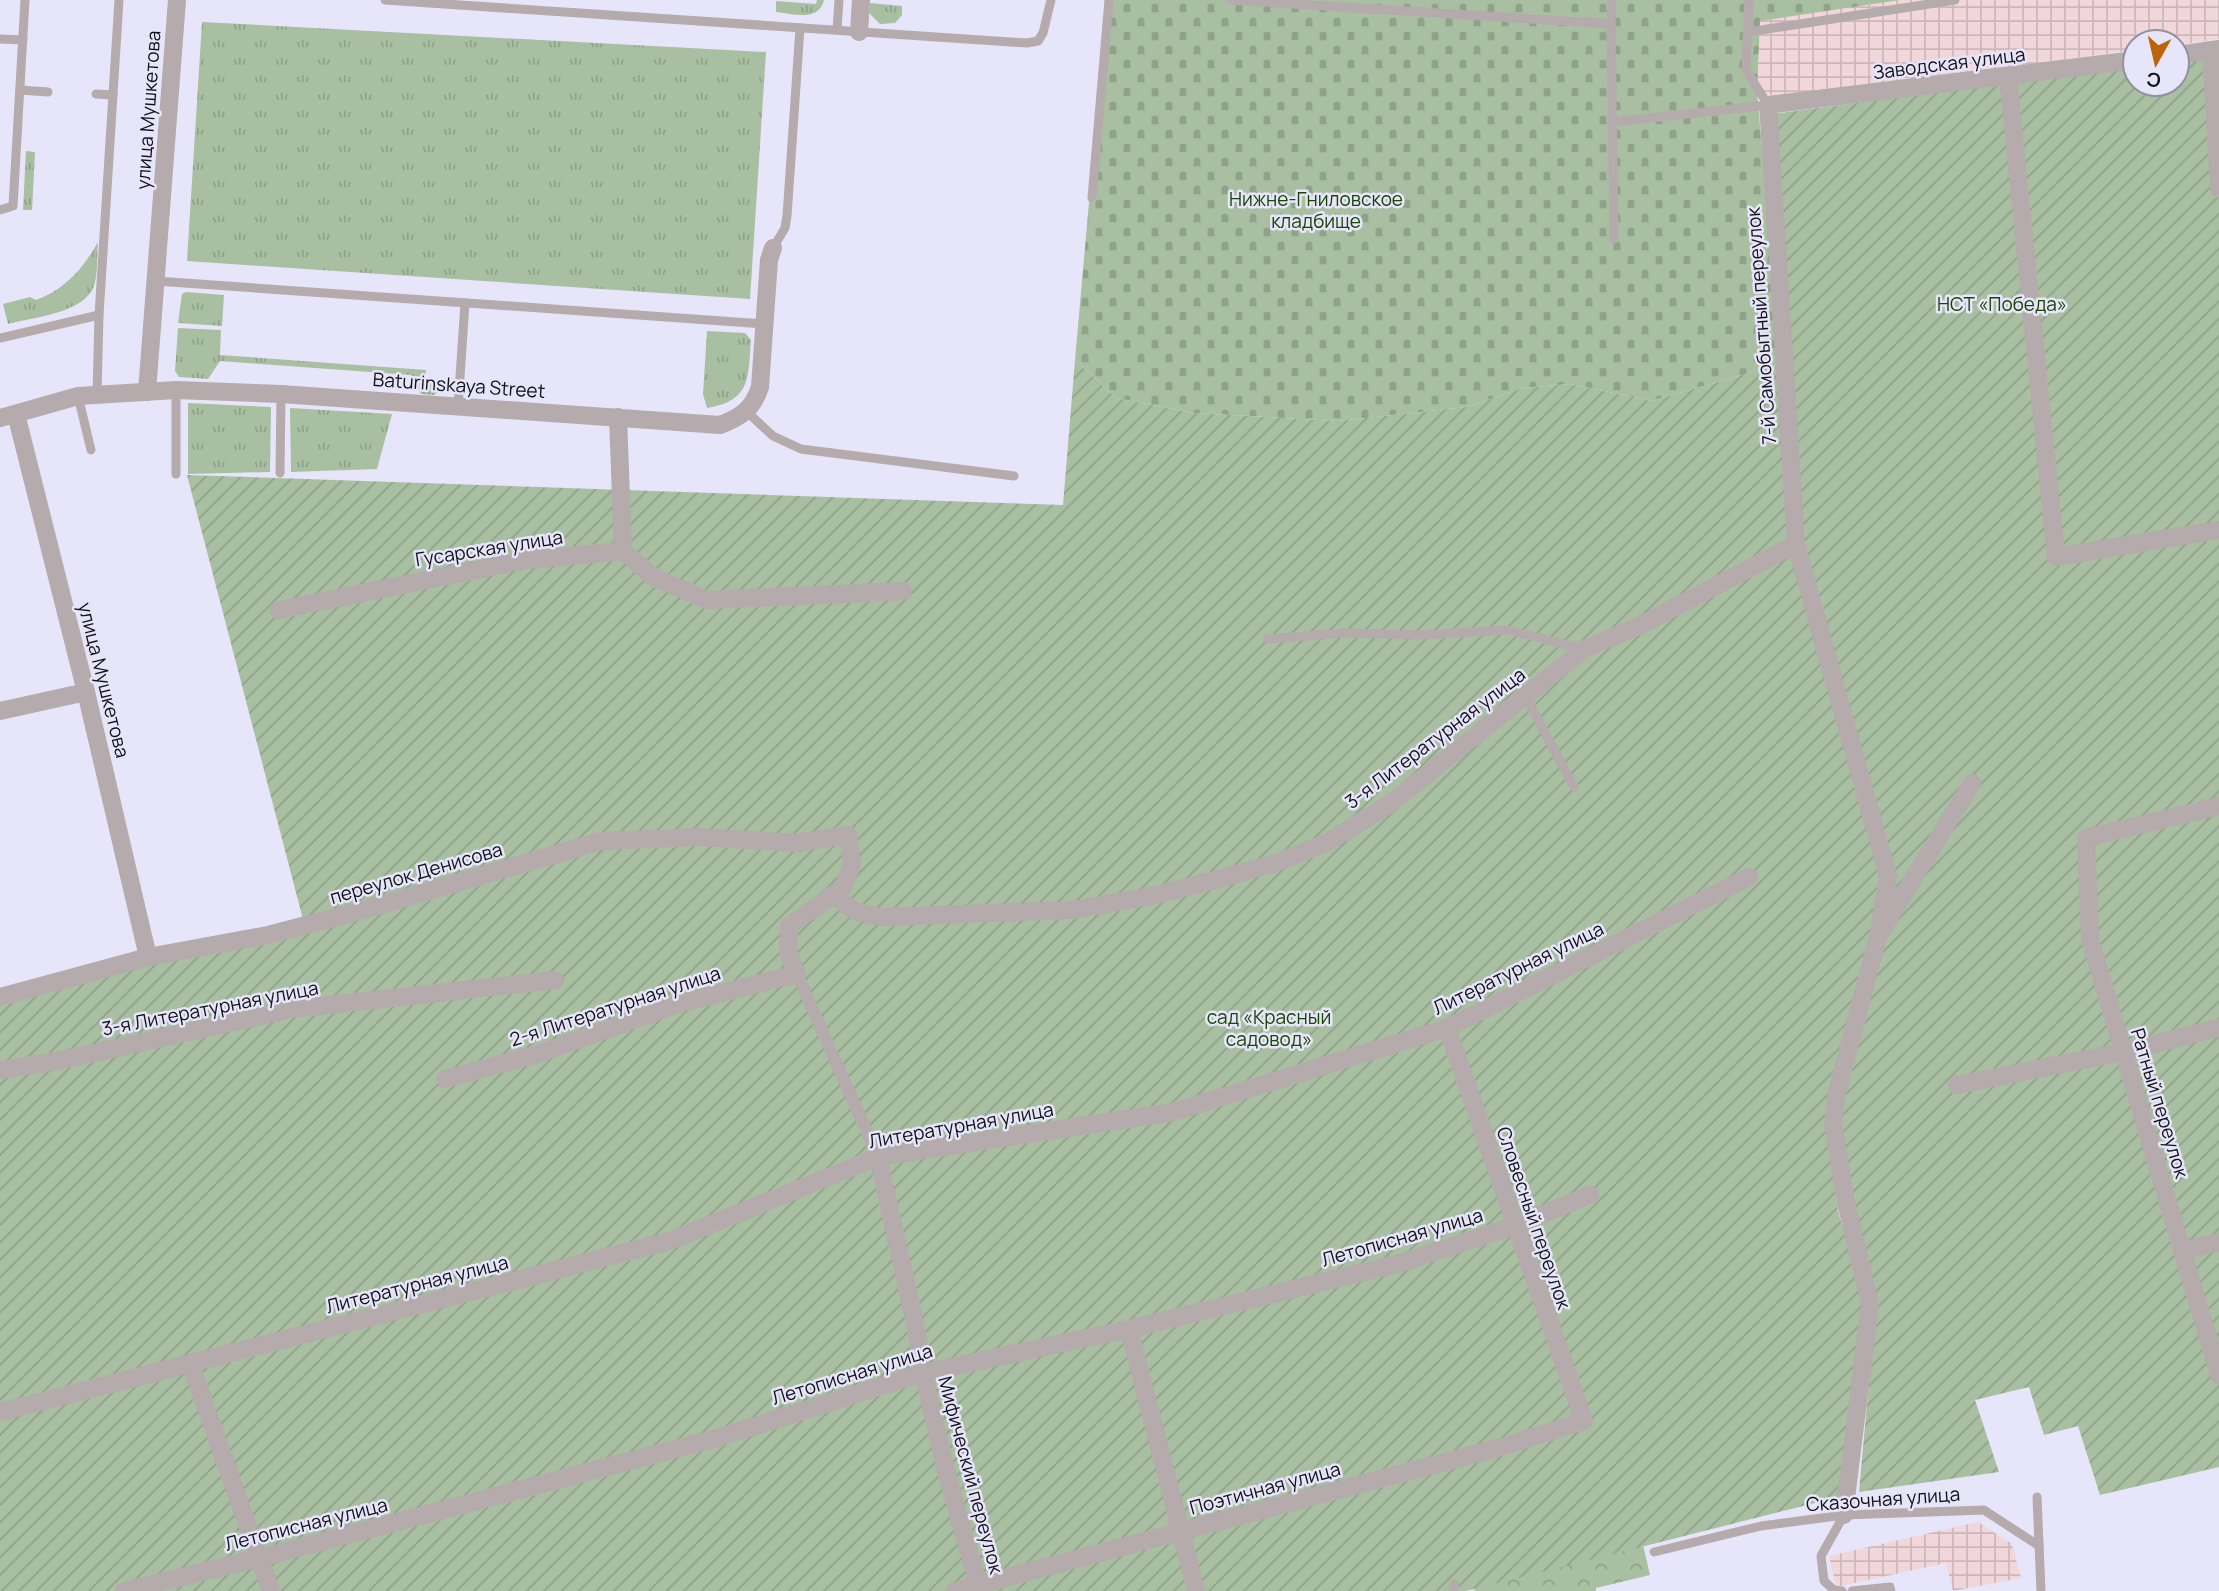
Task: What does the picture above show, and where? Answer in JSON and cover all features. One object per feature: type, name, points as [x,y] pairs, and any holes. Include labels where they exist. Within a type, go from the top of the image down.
[{"type":"street","name":"улица Мушкетова","points":[[147,392],[177,0]]},
{"type":"street","points":[[859,32],[861,0]]},
{"type":"street","points":[[2191,53],[2215,50],[2219,189]]},
{"type":"street","name":"Заводская улица","points":[[1768,105],[2121,62]]},
{"type":"street","points":[[2008,77],[2056,557],[2219,530]]},
{"type":"street","name":"7-й Самобытный переулок","points":[[1768,105],[1796,544],[1888,876],[1878,936]]},
{"type":"street","points":[[747,412],[756,401],[760,387],[769,260],[773,248]]},
{"type":"street","name":"Baturinskaya Street","points":[[8,416],[78,396],[176,390],[281,394],[720,425],[747,412]]},
{"type":"street","name":"улица Мушкетова","points":[[8,416],[86,692],[148,957]]},
{"type":"street","points":[[618,417],[623,551],[653,577],[708,600],[903,591]]},
{"type":"street","name":"3-я Литературная улица","points":[[831,895],[856,912],[882,917],[1072,910],[1147,897],[1261,867],[1328,842],[1391,803],[1584,649],[1639,626],[1796,544]]},
{"type":"street","name":"Гусарская улица","points":[[279,610],[525,560],[623,551]]},
{"type":"street","points":[[0,711],[86,692]]},
{"type":"street","points":[[1844,1515],[1870,1304],[1846,1203],[1833,1123],[1836,1097],[1878,936],[1972,783]]},
{"type":"street","name":"Ратный переулок","points":[[2219,806],[2086,838],[2090,939],[2219,1375]]},
{"type":"street","name":"переулок Денисова","points":[[0,997],[148,957],[293,929],[601,841],[699,837],[797,843],[848,835]]},
{"type":"street","name":"Мифический переулок","points":[[848,835],[852,864],[843,888],[789,926],[788,952],[878,1157],[915,1323],[923,1373],[947,1474],[979,1588]]},
{"type":"street","name":"Литературная улица","points":[[0,1412],[670,1241],[878,1157],[1173,1112],[1447,1028],[1749,877]]},
{"type":"street","name":"2-я Литературная улица","points":[[445,1079],[538,1054],[681,1003],[797,974]]},
{"type":"street","name":"3-я Литературная улица","points":[[0,1070],[62,1060],[292,1009],[555,979]]},
{"type":"street","name":"Словесный переулок","points":[[1447,1028],[1584,1421]]},
{"type":"street","points":[[1957,1085],[2122,1052],[2219,1028]]},
{"type":"street","name":"Летописная улица","points":[[124,1591],[717,1438],[923,1373],[1129,1329],[1401,1263],[1514,1226],[1590,1195]]},
{"type":"street","points":[[2182,1251],[2219,1242]]},
{"type":"street","points":[[1129,1329],[1196,1591]]},
{"type":"street","points":[[190,1363],[271,1591]]},
{"type":"street","name":"Поэтичная улица","points":[[955,1591],[979,1588],[1498,1448],[1584,1421]]},
{"type":"lane","points":[[0,209],[13,206],[25,0]]},
{"type":"lane","points":[[97,394],[99,315],[119,0]]},
{"type":"lane","points":[[385,0],[532,5],[800,28],[1027,43],[1038,41],[1043,33],[1051,0]]},
{"type":"lane","points":[[837,30],[839,0]]},
{"type":"lane","points":[[1092,198],[1110,0]]},
{"type":"lane","points":[[1231,0],[1611,24]]},
{"type":"lane","points":[[1612,0],[1614,239]]},
{"type":"lane","points":[[1613,122],[1768,105],[1746,70],[1749,0]]},
{"type":"lane","points":[[1748,32],[1955,0]]},
{"type":"lane","points":[[773,248],[785,228],[787,216],[800,28]]},
{"type":"lane","points":[[0,39],[23,40]]},
{"type":"lane","points":[[20,90],[48,92]]},
{"type":"lane","points":[[96,94],[113,95]]},
{"type":"lane","points":[[156,281],[765,324]]},
{"type":"lane","points":[[458,406],[465,303]]},
{"type":"lane","points":[[0,338],[99,315]]},
{"type":"lane","points":[[176,390],[176,474]]},
{"type":"lane","points":[[280,473],[281,394]]},
{"type":"lane","points":[[78,396],[91,450]]},
{"type":"lane","points":[[747,412],[773,436],[801,449],[1014,476]]},
{"type":"lane","points":[[1268,639],[1343,633],[1424,635],[1507,630],[1584,649]]},
{"type":"lane","points":[[1525,696],[1574,787]]},
{"type":"lane","points":[[2037,1497],[2041,1591]]},
{"type":"lane","name":"Сказочная улица","points":[[1654,1552],[1761,1526],[1844,1515],[1984,1510],[2039,1546]]},
{"type":"lane","points":[[1842,1591],[1834,1590],[1824,1581],[1821,1556],[1844,1515]]},
{"type":"lane","points":[[1852,1591],[1889,1587],[1891,1591]]},
{"type":"shaded area","points":[[1900,0],[2219,0],[2219,39],[2191,43],[2191,28],[2121,28],[2121,52],[1779,97],[1757,92],[1760,20]]},
{"type":"shaded area","points":[[1978,1522],[2012,1544],[2021,1578],[1953,1591],[1946,1563],[1836,1587],[1829,1556]]},
{"type":"green space","points":[[817,0],[824,0],[821,7],[811,14],[776,12],[776,1],[816,4]]},
{"type":"green space","name":"Нижне-Гниловское кладбище","points":[[1107,0],[1900,0],[1760,21],[1757,92],[1781,364],[1651,401],[1571,384],[1522,388],[1466,407],[1338,421],[1193,413],[1116,398],[1075,360]]},
{"type":"green space","points":[[870,3],[902,6],[902,15],[895,23],[880,24],[869,13]]},
{"type":"green space","points":[[202,22],[766,52],[750,299],[187,261]]},
{"type":"green space","name":"НСТ «Победа»","points":[[2219,56],[2219,1467],[2100,1495],[2078,1426],[2044,1435],[2029,1387],[1975,1400],[1999,1472],[1859,1492],[1876,1304],[1837,1124],[1893,877],[1800,544],[1773,114],[2121,69],[2121,98],[2191,98],[2191,60]]},
{"type":"green space","points":[[26,151],[35,152],[32,210],[23,210]]},
{"type":"green space","points":[[98,242],[95,282],[83,301],[59,312],[8,324],[3,304],[30,297],[36,300],[56,290],[80,269]]},
{"type":"green space","points":[[182,294],[224,295],[222,326],[178,323]]},
{"type":"green space","points":[[178,328],[221,330],[220,355],[426,370],[426,382],[441,383],[440,390],[434,395],[421,394],[411,375],[220,361],[208,379],[179,377],[175,371]]},
{"type":"green space","points":[[707,331],[745,333],[751,340],[744,386],[732,400],[707,408],[703,394]]},
{"type":"green space","name":"сад «Красный садовод»","points":[[1075,360],[1116,398],[1193,413],[1338,421],[1466,407],[1522,388],[1571,384],[1651,401],[1781,364],[1792,541],[1880,870],[1868,956],[1825,1114],[1838,1211],[1865,1306],[1839,1497],[1466,1591],[0,1591],[0,1006],[305,927],[187,475],[1063,505]]},
{"type":"green space","points":[[188,403],[271,407],[270,472],[188,474]]},
{"type":"green space","points":[[290,408],[392,414],[377,469],[291,472]]},
{"type":"green space","points":[[1639,1528],[1650,1575],[1596,1588],[1596,1591],[1473,1591],[1507,1559]]}]
